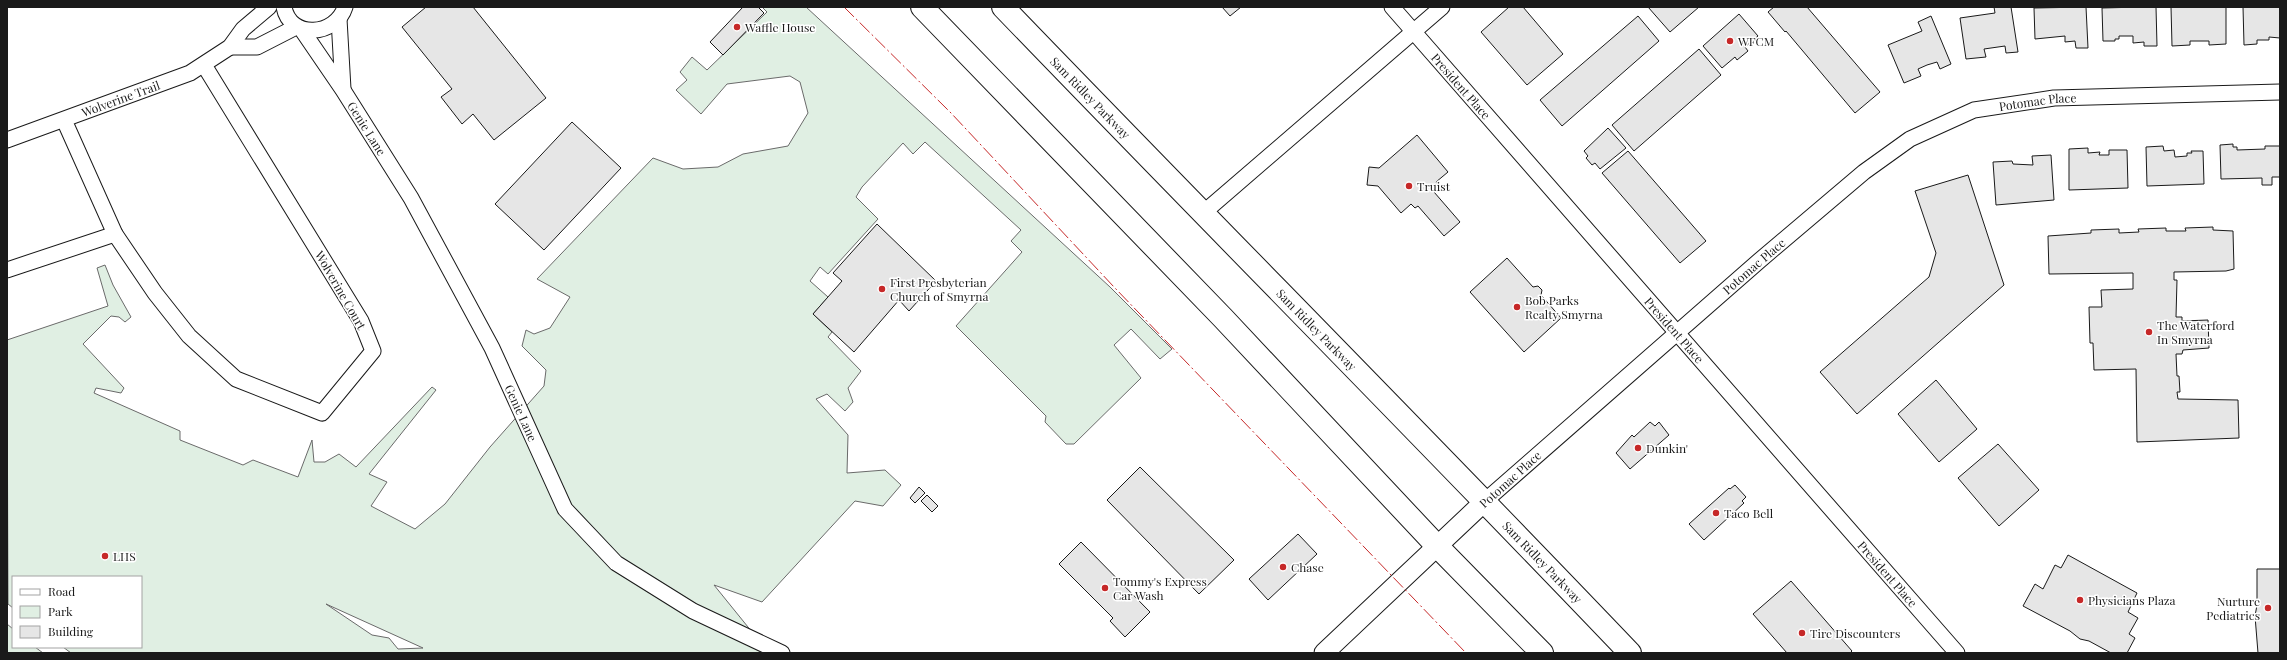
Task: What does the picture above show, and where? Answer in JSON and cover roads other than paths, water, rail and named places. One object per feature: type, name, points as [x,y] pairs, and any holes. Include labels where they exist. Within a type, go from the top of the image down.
[{"type":"main road","points":[[922,7],[1218,313],[1437,546],[1542,653]]},
{"type":"main road","name":"Sam Ridley Parkway","points":[[1003,7],[1202,214],[1485,501],[1630,653]]},
{"type":"street","name":"Wolverine Trail","points":[[7,140],[190,73],[230,47],[243,29],[270,7]]},
{"type":"street","name":"Genie Lane","points":[[284,7],[285,12],[299,28],[343,90],[411,198],[488,341],[565,509],[616,563],[693,611],[782,653]]},
{"type":"street","name":"President Place","points":[[1392,7],[1957,653]]},
{"type":"street","points":[[1202,214],[1442,7]]},
{"type":"street","points":[[230,47],[257,47],[299,28],[315,31],[324,29],[342,13]]},
{"type":"street","name":"Genie Lane","points":[[342,13],[343,90]]},
{"type":"street","name":"Wolverine Court","points":[[64,120],[115,234],[155,293],[189,336],[236,379],[322,413],[373,351],[361,322],[204,65]]},
{"type":"street","name":"Potomac Place","points":[[1324,653],[1485,501],[1677,332],[1864,172],[1910,139],[1974,110],[2054,98],[2280,92]]},
{"type":"street","points":[[7,270],[115,234]]},
{"type":"place","name":"Waffle House","points":[[737,27]]},
{"type":"place","name":"WFCM","points":[[1730,41]]},
{"type":"place","name":"Truist","points":[[1409,186]]},
{"type":"place","name":"First Presbyterian Church of Smyrna","points":[[882,289]]},
{"type":"place","name":"Bob Parks Realty Smyrna","points":[[1517,307]]},
{"type":"place","name":"The Waterford In Smyrna","points":[[2149,332]]},
{"type":"place","name":"Dunkin'","points":[[1638,448]]},
{"type":"place","name":"Taco Bell","points":[[1716,513]]},
{"type":"place","name":"LHS","points":[[105,556]]},
{"type":"place","name":"Chase","points":[[1283,567]]},
{"type":"place","name":"Tommy's Express Car Wash","points":[[1105,588]]},
{"type":"place","name":"Physicians Plaza","points":[[2080,600]]},
{"type":"place","name":"Nurture Pediatrics","points":[[2268,608]]},
{"type":"place","name":"Tire Discounters","points":[[1802,633]]}]
